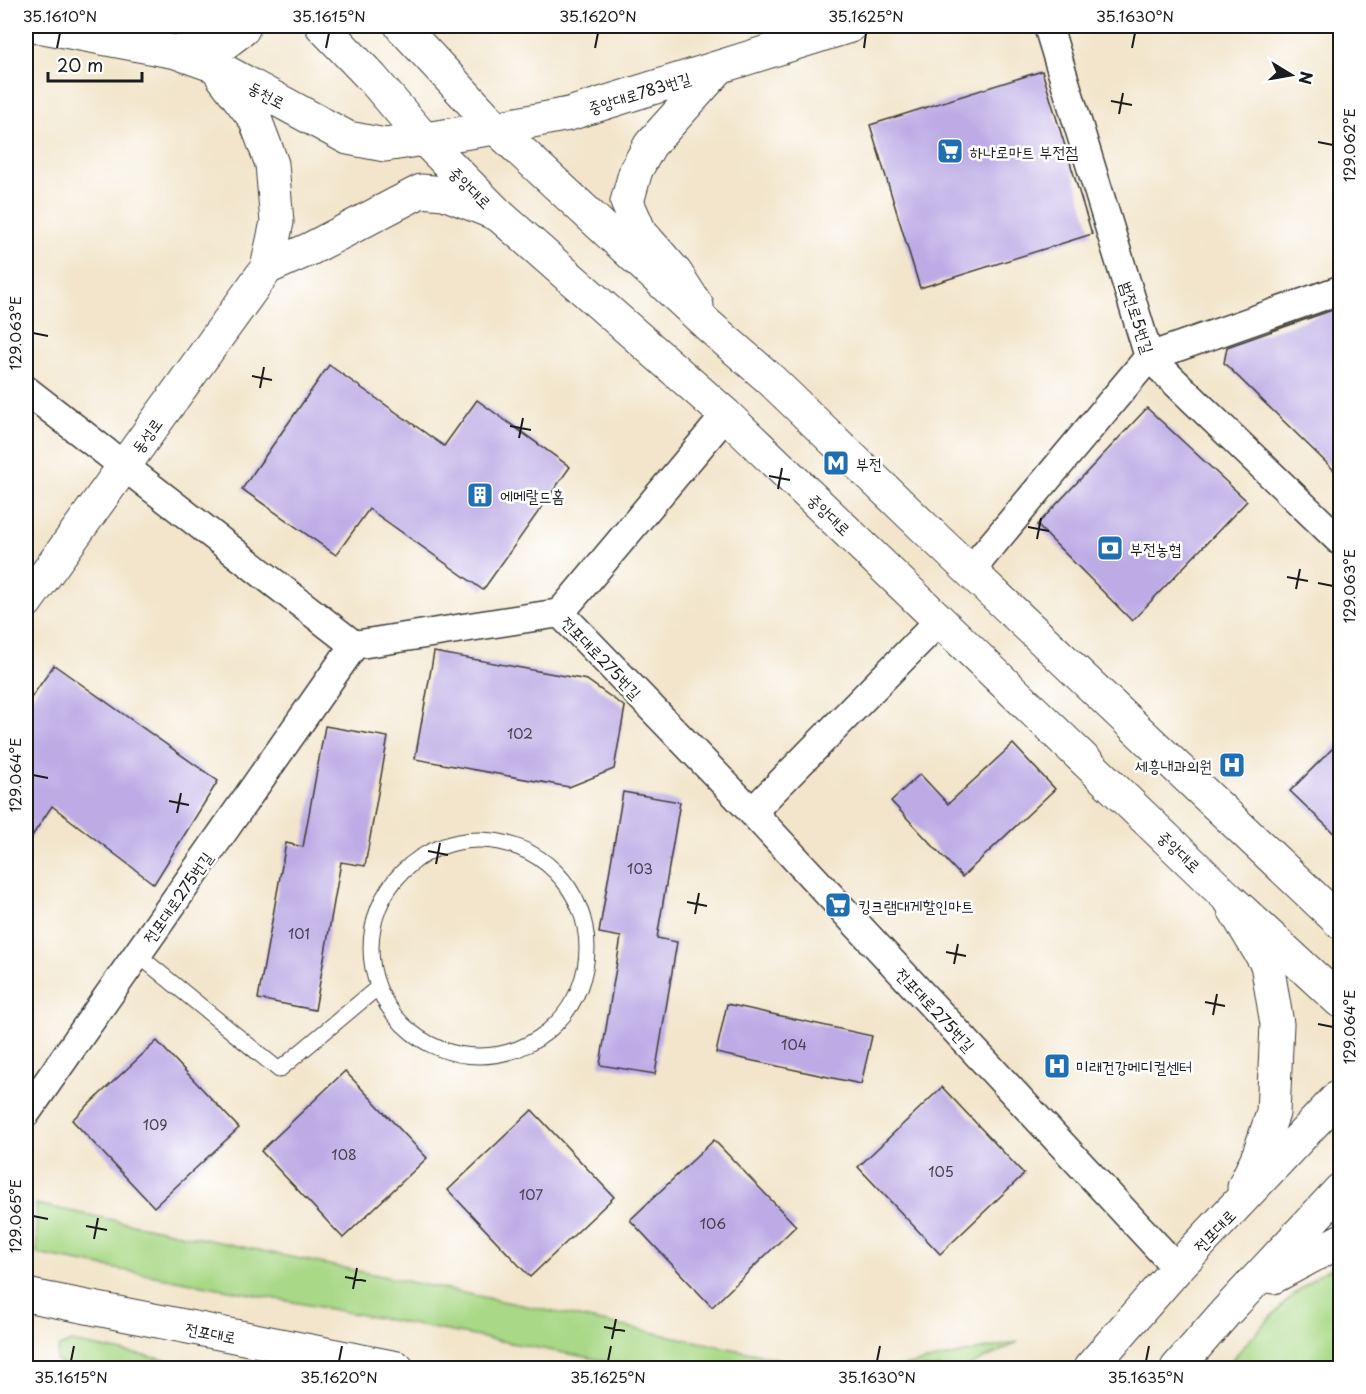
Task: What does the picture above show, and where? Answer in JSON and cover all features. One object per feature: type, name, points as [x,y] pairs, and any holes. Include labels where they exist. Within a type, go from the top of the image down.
[{"type":"main road","name":"동천로","points":[[38,26],[176,52],[215,66],[348,138],[385,145],[424,139]]},
{"type":"main road","points":[[176,52],[222,45],[244,26]]},
{"type":"main road","name":"중앙대로","points":[[322,26],[372,78],[424,139],[499,215],[726,415],[1227,897],[1341,1001]]},
{"type":"main road","points":[[401,26],[496,128],[709,326],[770,379],[1341,922]]},
{"type":"main road","name":"중앙대로783번길","points":[[424,139],[569,114],[850,26]]},
{"type":"main road","name":"동성로","points":[[26,602],[267,268],[277,222],[272,164],[255,119],[215,66]]},
{"type":"main road","points":[[709,326],[675,272],[639,232],[627,202],[636,170],[650,145],[718,68]]},
{"type":"main road","points":[[267,268],[310,249],[421,191],[444,193],[499,215]]},
{"type":"main road","points":[[1227,897],[1267,964],[1277,1024],[1273,1113],[1259,1154],[1232,1212]]},
{"type":"main road","name":"전포대로","points":[[1095,1362],[1177,1268],[1341,1095]]},
{"type":"main road","points":[[1178,1368],[1341,1190]]},
{"type":"main road","points":[[1201,1368],[1236,1303],[1341,1241]]},
{"type":"main road","name":"전포대로","points":[[26,1296],[397,1368]]},
{"type":"main road","points":[[1064,1368],[1095,1362]]},
{"type":"street","name":"범전로5번길","points":[[1048,26],[1149,357],[1341,541]]},
{"type":"street","points":[[970,570],[1149,357],[1341,290]]},
{"type":"street","points":[[26,390],[354,645]]},
{"type":"street","points":[[560,613],[726,415]]},
{"type":"street","name":"전포대로275번길","points":[[26,1113],[354,645],[560,613],[752,812],[1177,1268]]},
{"type":"street","points":[[752,812],[940,620]]},
{"type":"lane","points":[[478,837],[530,850],[569,885],[588,934],[582,986],[552,1030],[506,1054],[453,1055],[406,1031],[376,988],[369,935],[388,886],[427,850],[478,837]]},
{"type":"lane","points":[[137,954],[279,1070],[376,988]]},
{"type":"green space","points":[[36,1204],[824,1368],[644,1368],[37,1254]]},
{"type":"green space","points":[[1340,1263],[1340,1368],[1224,1368],[1293,1295],[1324,1271]]},
{"type":"green space","points":[[71,1342],[209,1368],[67,1368],[56,1360],[59,1347]]},
{"type":"green space","points":[[1018,1342],[966,1368],[893,1368]]},
{"type":"building","points":[[1042,71],[1092,234],[920,288],[870,125]]},
{"type":"building","points":[[1341,307],[1341,477],[1224,363],[1227,347]]},
{"type":"building","points":[[329,365],[444,446],[477,400],[570,467],[483,590],[369,509],[336,555],[242,489]]},
{"type":"building","points":[[1147,408],[1247,501],[1132,621],[1037,525]]},
{"type":"building","points":[[434,652],[587,680],[625,707],[614,769],[569,787],[415,759]]},
{"type":"building","points":[[54,665],[218,781],[154,884],[52,806],[26,845],[26,705]]},
{"type":"building","points":[[325,726],[388,737],[365,866],[341,862],[315,1010],[258,999],[286,843],[303,847]]},
{"type":"building","points":[[1341,740],[1341,840],[1290,791]]},
{"type":"building","points":[[1013,744],[1055,789],[962,877],[891,801],[920,774],[948,804]]},
{"type":"building","points":[[623,792],[680,802],[657,938],[677,942],[655,1074],[600,1065],[621,937],[599,933]]},
{"type":"building","points":[[727,1004],[872,1036],[861,1084],[716,1053]]},
{"type":"building","points":[[157,1041],[239,1128],[154,1207],[72,1120]]},
{"type":"building","points":[[345,1071],[427,1158],[343,1238],[261,1151]]},
{"type":"building","points":[[942,1087],[1024,1174],[940,1254],[858,1167]]},
{"type":"building","points":[[532,1110],[614,1197],[530,1277],[448,1190]]},
{"type":"building","points":[[714,1140],[796,1226],[712,1307],[630,1220]]},
{"type":"place","name":"하나로마트 부전점","points":[[950,151]]},
{"type":"place","name":"부전","points":[[836,463]]},
{"type":"place","name":"에메랄드홈","points":[[480,495]]},
{"type":"place","name":"부전농협","points":[[1110,548]]},
{"type":"place","name":"세흥내과의원","points":[[1232,765]]},
{"type":"place","name":"킹크랩대게할인마트","points":[[838,905]]},
{"type":"place","name":"미래건강메디컬센터","points":[[1057,1066]]}]
